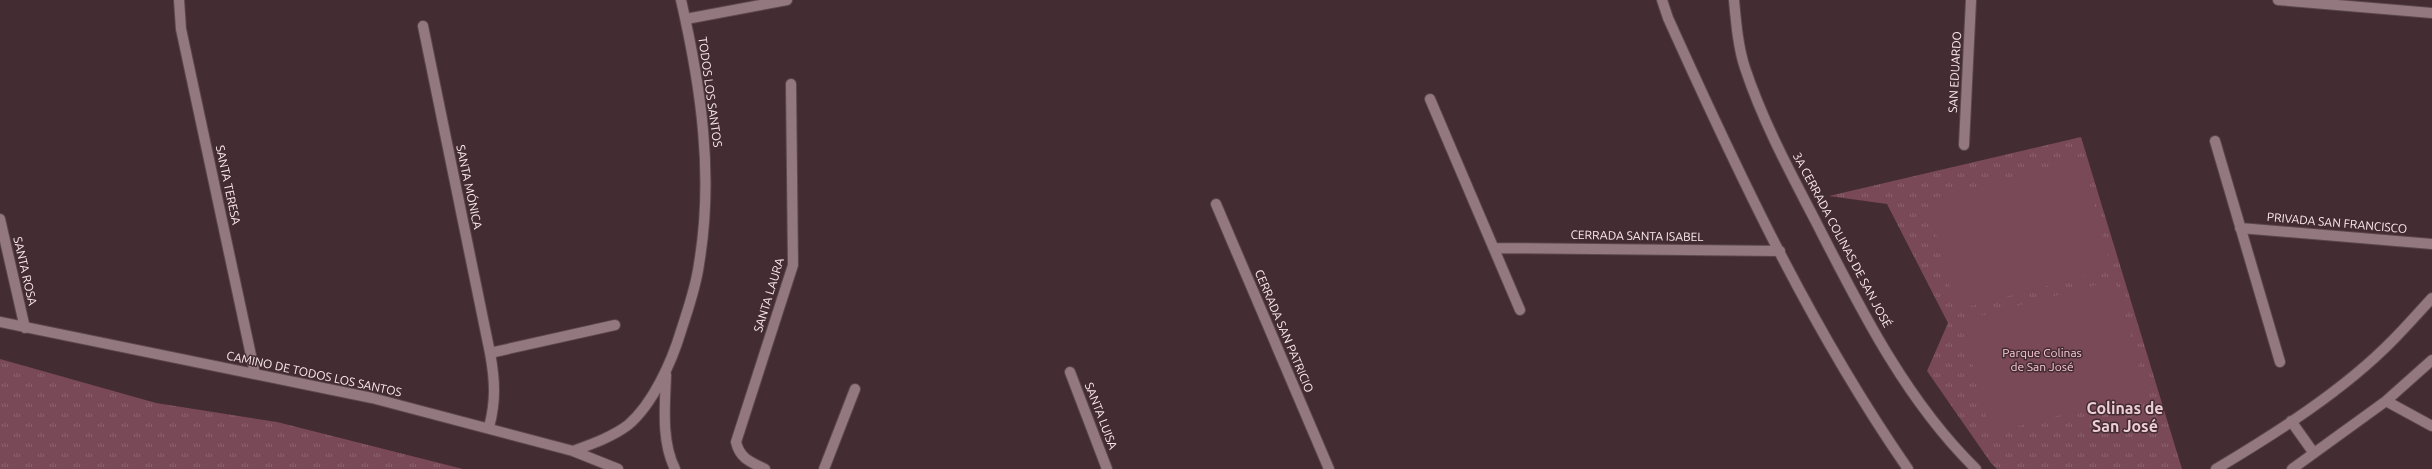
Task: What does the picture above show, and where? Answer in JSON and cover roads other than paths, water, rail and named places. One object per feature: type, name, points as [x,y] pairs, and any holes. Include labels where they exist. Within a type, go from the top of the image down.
[{"type":"street","name":"SANTA TERESA","points":[[179,0],[181,29],[255,374]]},
{"type":"street","name":"TODOS LOS SANTOS","points":[[675,469],[668,449],[666,431],[666,375],[694,286],[699,265],[705,216],[707,175],[704,125],[686,19],[681,0]]},
{"type":"street","points":[[686,19],[787,0]]},
{"type":"street","points":[[1662,0],[1668,18],[1726,144],[1780,251],[1830,344],[1868,408],[1908,469]]},
{"type":"street","name":"3A CERRADA COLINAS DE SAN JOSÉ","points":[[1734,0],[1736,22],[1744,67],[1755,97],[1773,138],[1824,238],[1863,311],[1904,380],[1928,414],[1976,469]]},
{"type":"street","name":"SAN EDUARDO","points":[[1964,145],[1971,0]]},
{"type":"street","points":[[2278,0],[2432,13]]},
{"type":"street","name":"SANTA MÓNICA","points":[[423,26],[495,384],[494,408],[489,427]]},
{"type":"street","name":"SANTA LAURA","points":[[765,469],[746,460],[741,454],[736,442],[793,265],[791,84]]},
{"type":"street","points":[[1430,100],[1520,310]]},
{"type":"street","points":[[2215,141],[2280,362]]},
{"type":"street","name":"CERRADA SAN PATRICIO","points":[[1216,204],[1329,469]]},
{"type":"street","name":"SANTA ROSA","points":[[0,219],[25,328]]},
{"type":"street","name":"PRIVADA SAN FRANCISCO","points":[[2240,228],[2432,244]]},
{"type":"street","name":"CERRADA SANTA ISABEL","points":[[1494,248],[1780,251]]},
{"type":"street","points":[[2216,469],[2291,421],[2357,372],[2392,341],[2432,298]]},
{"type":"street","name":"CAMINO DE TODOS LOS SANTOS","points":[[0,322],[372,398],[489,427],[573,451],[618,469]]},
{"type":"street","points":[[490,354],[615,325]]},
{"type":"street","points":[[2292,469],[2313,452],[2386,401],[2432,360]]},
{"type":"street","name":"SANTA LUISA","points":[[1070,372],[1108,469]]},
{"type":"street","name":"TODOS LOS SANTOS","points":[[573,451],[601,440],[629,424],[666,375]]},
{"type":"street","points":[[824,469],[855,389]]},
{"type":"street","points":[[2386,401],[2432,426]]},
{"type":"street","points":[[2291,421],[2313,452]]},
{"type":"district","name":"Colinas de San José","points":[[2125,417]]},
{"type":"park label","name":"Parque Colinas de San José","points":[[2042,360]]}]
